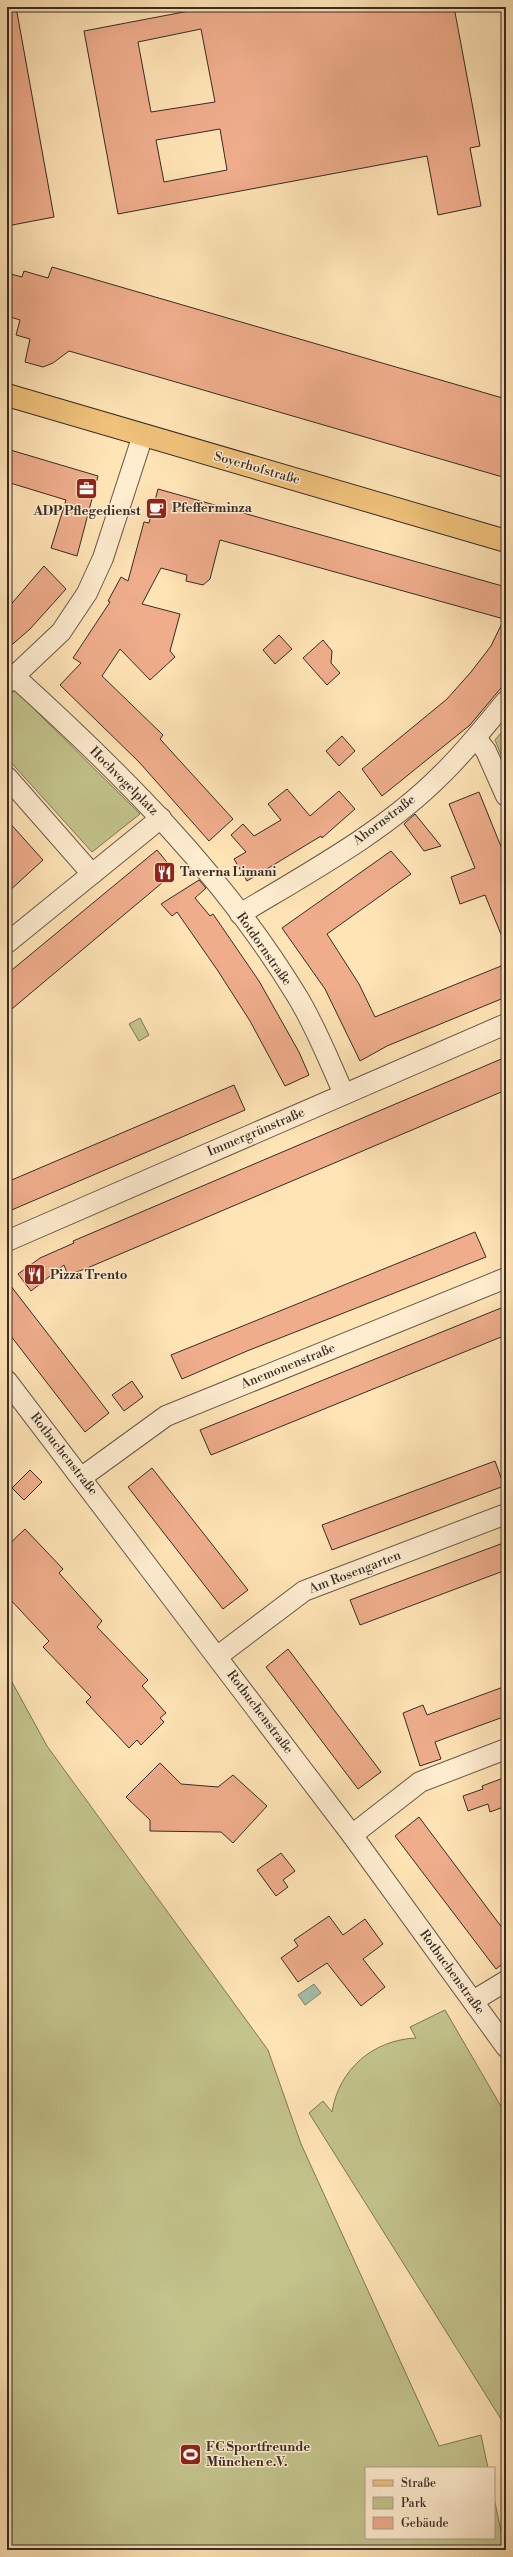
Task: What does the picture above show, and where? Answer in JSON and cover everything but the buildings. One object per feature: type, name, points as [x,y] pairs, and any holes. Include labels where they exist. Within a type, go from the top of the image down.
[{"type":"main road","name":"Soyerhofstraße","points":[[7,395],[506,542]]},
{"type":"street","points":[[11,680],[61,632],[87,593],[103,558],[143,435]]},
{"type":"street","name":"Hochvogelplatz","points":[[7,943],[161,818],[69,726],[11,680]]},
{"type":"street","name":"Ahornstraße","points":[[240,914],[337,855],[394,814],[441,775],[476,738],[506,701]]},
{"type":"street","points":[[476,738],[486,751],[506,796]]},
{"type":"street","points":[[7,777],[92,874]]},
{"type":"street","name":"Rotdornstraße","points":[[161,818],[240,914],[297,997],[321,1043],[344,1094]]},
{"type":"street","name":"Immergrünstraße","points":[[7,1241],[506,1024]]},
{"type":"street","name":"Anemonenstraße","points":[[82,1477],[166,1416],[506,1278]]},
{"type":"street","name":"Rotbuchenstraße","points":[[7,1381],[218,1656],[352,1835],[506,2047]]},
{"type":"street","name":"Am Rosengarten","points":[[218,1656],[304,1591],[506,1514]]},
{"type":"street","points":[[352,1835],[420,1782],[506,1749]]},
{"type":"street","points":[[473,2001],[506,1982]]},
{"type":"green space","points":[[15,690],[140,814],[92,852],[7,758],[7,696]]},
{"type":"green space","points":[[506,727],[506,767],[495,740]]},
{"type":"green space","points":[[140,1018],[149,1035],[139,1041],[129,1024]]},
{"type":"green space","points":[[7,1673],[47,1746],[268,2050],[301,2144],[439,2446],[481,2435],[488,2467],[365,2467],[365,2539],[495,2539],[495,2503],[505,2550],[7,2550]]},
{"type":"green space","points":[[445,2010],[506,2115],[506,2427],[309,2113],[323,2101],[332,2112],[342,2083],[350,2070],[360,2060],[372,2051],[386,2044],[416,2038],[410,2027]]},
{"type":"shaded area","points":[[314,1984],[321,1993],[305,2005],[298,1995]]},
{"type":"place","name":"ADP Pflegedienst","points":[[87,489]]},
{"type":"place","name":"Pfefferminza","points":[[157,508]]},
{"type":"place","name":"Taverna Limani","points":[[164,872]]},
{"type":"place","name":"Pizza Trento","points":[[35,1275]]},
{"type":"place","name":"FC Sportfreunde München e.V.","points":[[191,2454]]}]
